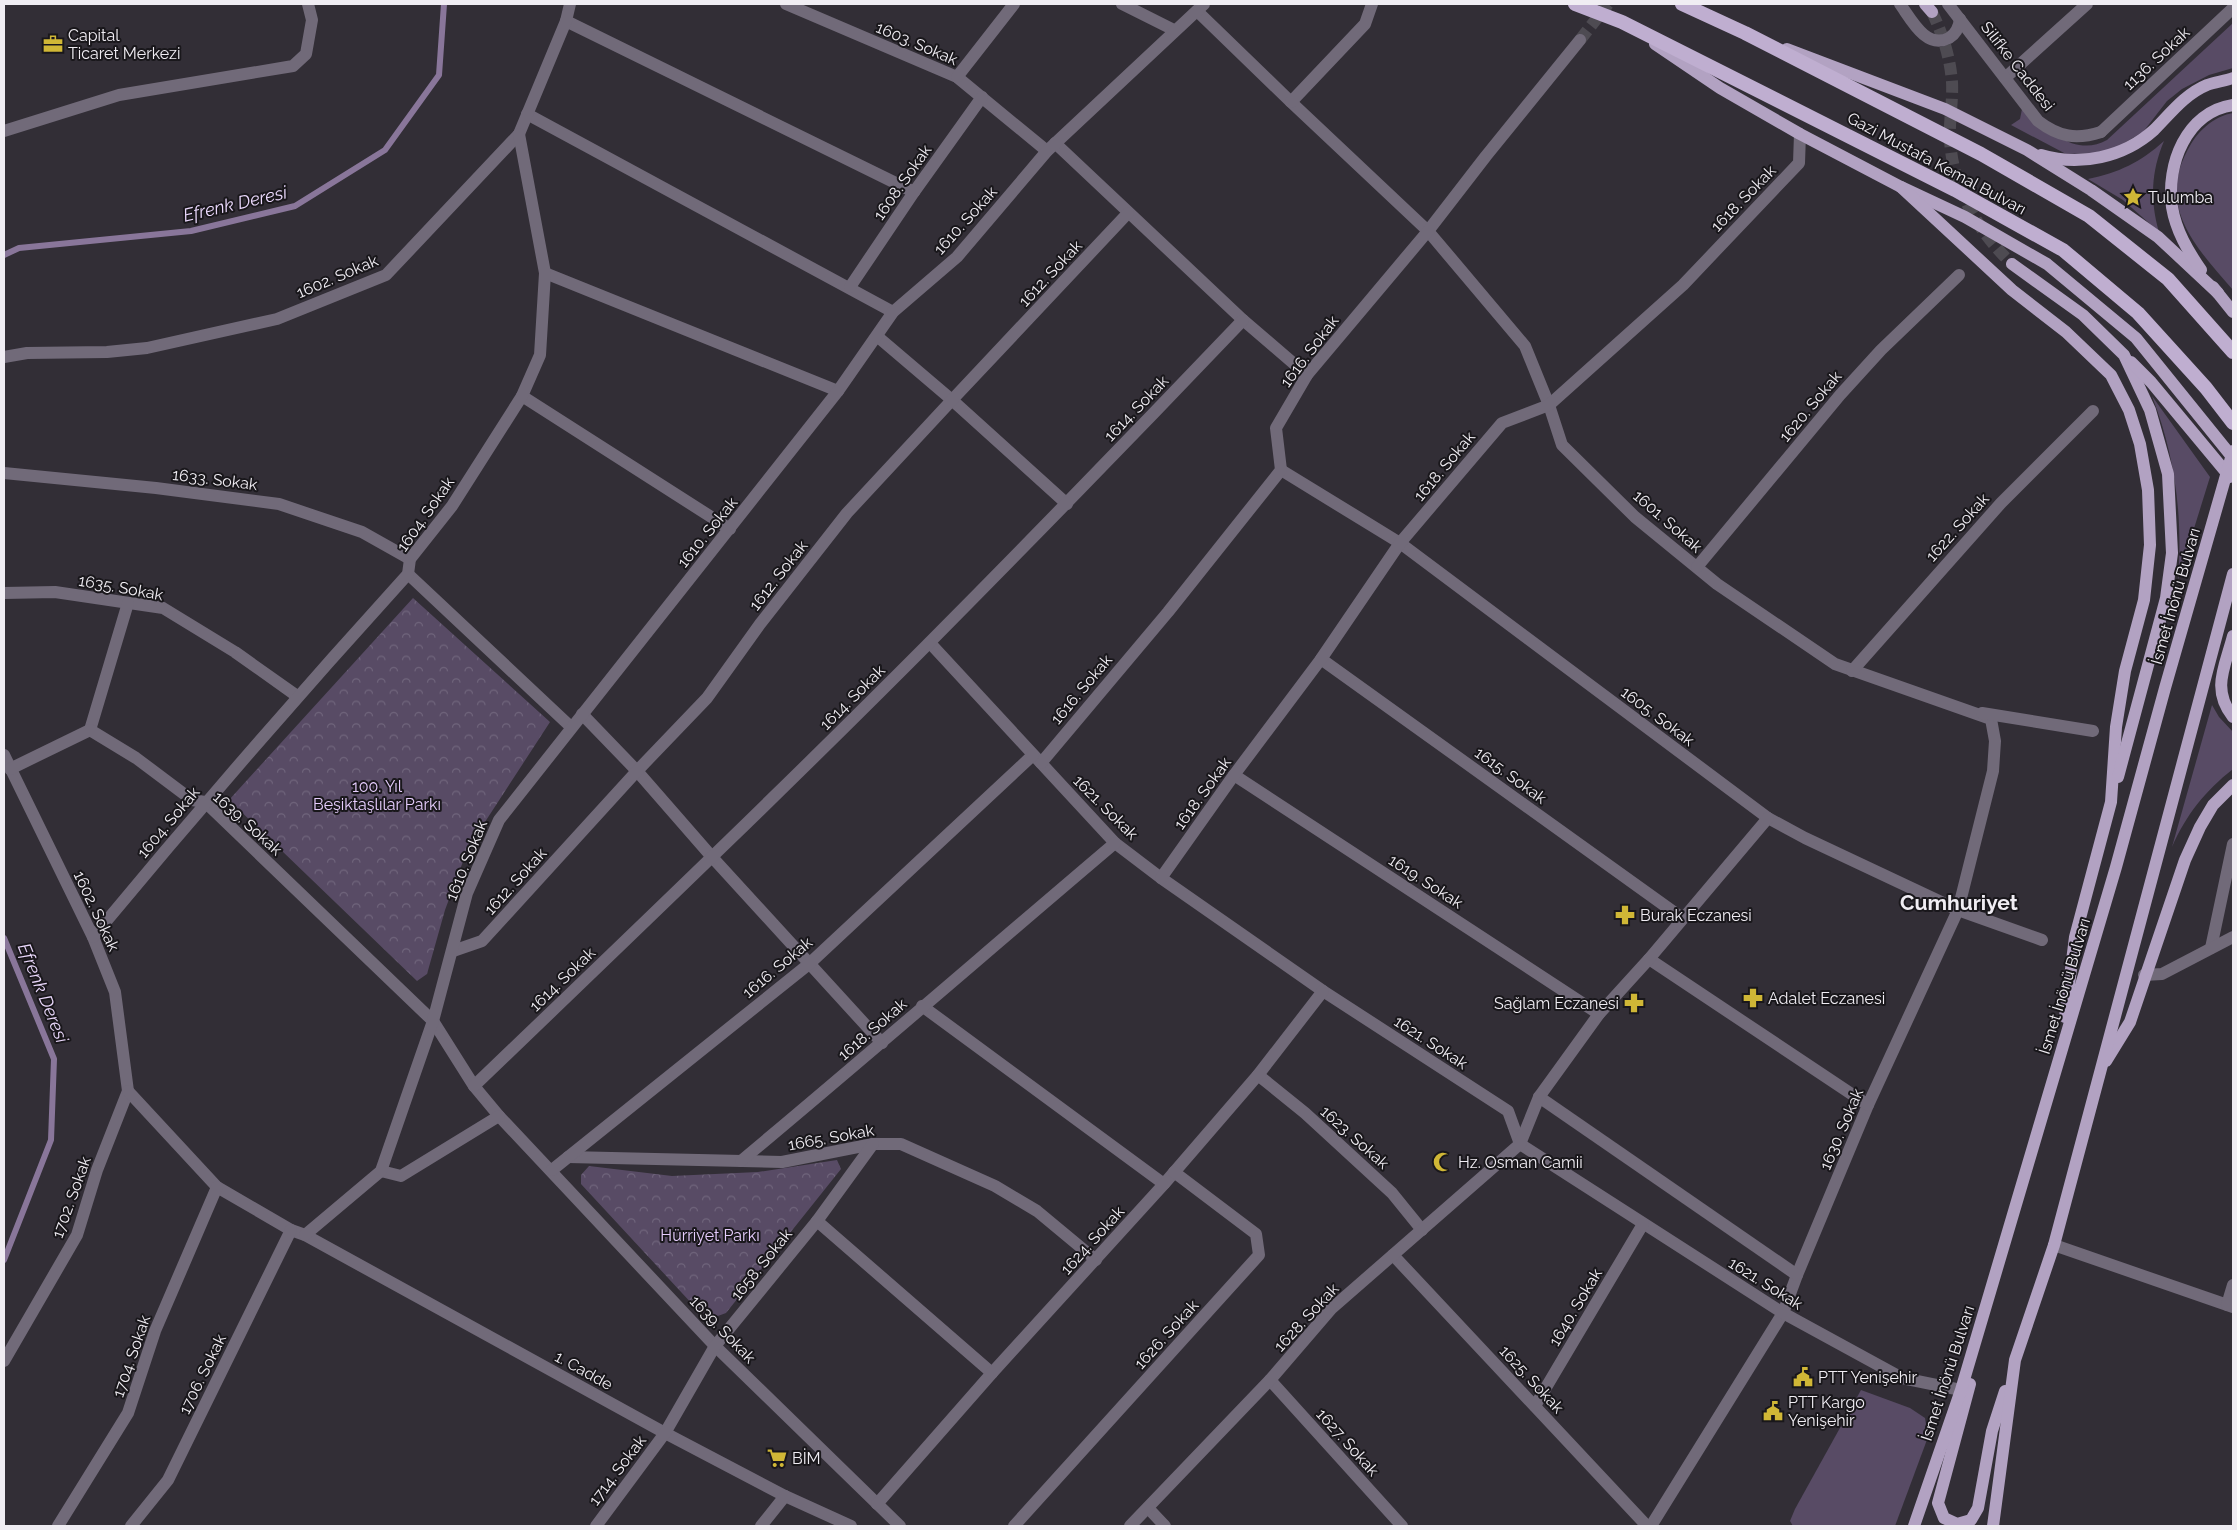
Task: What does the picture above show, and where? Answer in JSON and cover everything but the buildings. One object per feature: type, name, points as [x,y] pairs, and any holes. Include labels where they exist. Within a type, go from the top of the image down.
[{"type":"highway","name":"Gazi Mustafa Kemal Bulvarı","points":[[1575,4],[1622,22],[1955,190],[2063,250],[2138,313],[2206,388],[2233,423]]},
{"type":"highway","name":"Gazi Mustafa Kemal Bulvarı","points":[[1682,4],[1745,33],[1981,154],[2089,216],[2168,279],[2233,352]]},
{"type":"main road","points":[[1622,22],[1720,88],[1800,134],[1901,187],[1965,217],[2047,264],[2136,338],[2233,458]]},
{"type":"main road","points":[[1745,33],[1945,109],[2027,150],[2092,190],[2158,237],[2218,293]]},
{"type":"main road","points":[[2027,150],[2061,159],[2087,159],[2111,154],[2140,140],[2180,104],[2206,85],[2233,78]]},
{"type":"main road","points":[[2233,105],[2206,115],[2190,130],[2180,150],[2171,189],[2172,208],[2184,244],[2233,311]]},
{"type":"main road","points":[[1901,187],[2012,290],[2066,332],[2104,368],[2111,375],[2129,410],[2140,444],[2148,490],[2150,545],[2144,600],[2125,671],[2116,726],[2112,802]]},
{"type":"main road","points":[[2012,264],[2083,315],[2124,354],[2151,382],[2233,481]]},
{"type":"main road","points":[[2060,1052],[2075,937],[2166,598],[2172,553],[2168,474],[2150,410],[2124,354]]},
{"type":"main road","name":"İsmet İnönü Bulvarı","points":[[1914,1526],[1961,1390],[2116,867],[2233,451]]},
{"type":"main road","points":[[1974,1345],[1969,1394],[1938,1503],[1940,1511],[1950,1522],[1958,1524],[1971,1520],[1978,1508],[1992,1430],[2054,1245],[2097,1076],[2233,574]]},
{"type":"main road","points":[[2233,636],[2219,686],[2227,710],[2233,717]]},
{"type":"main road","points":[[2097,1076],[2130,1022],[2144,975],[2185,860],[2200,827],[2213,805],[2233,785]]},
{"type":"main road","points":[[1993,1526],[2015,1360]]},
{"type":"street","points":[[4,131],[118,95],[293,66],[306,54],[312,20],[308,4]]},
{"type":"street","name":"1602. Sokak","points":[[4,357],[27,353],[107,352],[147,348],[277,319],[386,275],[519,134],[566,21],[570,4]]},
{"type":"street","name":"1603. Sokak","points":[[786,4],[957,77],[1051,147],[1128,213],[1243,320],[1307,375]]},
{"type":"street","points":[[957,77],[1014,4]]},
{"type":"street","points":[[1122,4],[1174,30]]},
{"type":"street","points":[[1291,102],[1365,24],[1372,4]]},
{"type":"street","points":[[1900,4],[1921,33],[1933,41],[1940,41],[1952,36],[1956,32],[1960,19]]},
{"type":"street","name":"Silifke Caddesi","points":[[1948,4],[2030,112],[2048,128],[2071,136],[2084,137],[2101,132]]},
{"type":"street","points":[[2005,78],[2087,4]]},
{"type":"street","name":"1610. Sokak","points":[[380,1171],[433,1021],[454,951],[467,893],[499,820],[838,391],[878,337],[893,312],[956,257],[1051,147],[1200,7]]},
{"type":"street","name":"1601. Sokak","points":[[1200,7],[1291,102],[1428,231],[1525,346],[1562,444],[1636,517],[1717,584],[1835,664],[1991,719]]},
{"type":"street","name":"1136. Sokak","points":[[2101,132],[2233,8]]},
{"type":"street","points":[[566,21],[914,192]]},
{"type":"street","name":"1616. Sokak","points":[[552,1170],[808,964],[1037,759],[1168,612],[1280,470],[1276,428],[1307,375],[1428,231],[1580,40]]},
{"type":"street","name":"1608. Sokak","points":[[850,287],[914,192],[982,97]]},
{"type":"street","points":[[527,114],[850,287],[893,312]]},
{"type":"street","name":"1604. Sokak","points":[[93,937],[205,802],[297,696],[408,574],[410,559],[452,506],[522,396],[540,355],[545,273],[519,134]]},
{"type":"street","name":"1618. Sokak","points":[[1161,878],[1234,775],[1321,658],[1400,543],[1502,423],[1549,406],[1683,285],[1799,163],[1800,134]]},
{"type":"street","name":"1612. Sokak","points":[[454,951],[482,941],[637,771],[707,698],[760,624],[848,513],[1128,213]]},
{"type":"street","points":[[545,273],[838,391]]},
{"type":"street","name":"1620. Sokak","points":[[1697,568],[1840,395],[1881,350],[1959,275]]},
{"type":"street","name":"1614. Sokak","points":[[474,1086],[712,857],[930,643],[1067,504],[1243,320]]},
{"type":"street","points":[[878,337],[952,400],[1067,504]]},
{"type":"street","points":[[522,396],[730,529]]},
{"type":"street","name":"1622. Sokak","points":[[1852,671],[2001,503],[2093,411]]},
{"type":"street","name":"1605. Sokak","points":[[1280,470],[1400,543],[1768,818],[1805,838],[1958,910],[2042,940]]},
{"type":"street","name":"1633. Sokak","points":[[4,473],[156,488],[279,504],[362,532],[410,559]]},
{"type":"street","points":[[408,574],[571,727]]},
{"type":"street","name":"1635. Sokak","points":[[4,593],[54,592],[163,608],[235,652],[297,696]]},
{"type":"street","points":[[10,769],[90,730],[128,603]]},
{"type":"street","name":"1621. Sokak","points":[[930,643],[1115,843],[1161,878],[1322,991],[1508,1111],[1520,1144],[1783,1313],[1902,1378],[1961,1390]]},
{"type":"street","name":"1615. Sokak","points":[[1321,658],[1682,918]]},
{"type":"street","points":[[1967,711],[2093,731]]},
{"type":"street","points":[[582,714],[637,771],[808,964],[882,1043]]},
{"type":"street","name":"1630. Sokak","points":[[1649,1526],[1783,1313],[1868,1105],[1958,910],[1993,771],[1994,741],[1991,719]]},
{"type":"street","name":"1639. Sokak","points":[[90,730],[136,758],[192,800],[205,802],[433,1021],[474,1086],[499,1116],[552,1170],[715,1346],[877,1504]]},
{"type":"street","name":"1602. Sokak","points":[[4,755],[93,937],[115,992],[128,1091]]},
{"type":"street","name":"1619. Sokak","points":[[1234,775],[1599,1014]]},
{"type":"street","points":[[1520,1144],[1539,1097],[1599,1014],[1649,959],[1768,818]]},
{"type":"street","name":"1618. Sokak","points":[[741,1161],[1115,843]]},
{"type":"street","points":[[2211,948],[2233,844]]},
{"type":"street","points":[[2144,975],[2162,974],[2233,937]]},
{"type":"street","points":[[1649,959],[1868,1105]]},
{"type":"street","name":"1624. Sokak","points":[[877,1504],[992,1373],[1164,1184],[1258,1075],[1322,991]]},
{"type":"street","points":[[922,1006],[1164,1184]]},
{"type":"street","name":"1623. Sokak","points":[[1258,1075],[1305,1113],[1392,1193],[1422,1230]]},
{"type":"street","name":"1. Cadde","points":[[128,1091],[217,1187],[291,1230],[305,1235],[665,1433],[785,1496],[851,1526]]},
{"type":"street","name":"1702. Sokak","points":[[4,1361],[77,1235],[97,1170],[128,1091]]},
{"type":"street","name":"1621. Sokak","points":[[1539,1097],[1797,1275]]},
{"type":"street","points":[[305,1235],[380,1171],[401,1176],[499,1116]]},
{"type":"street","name":"1665. Sokak","points":[[568,1157],[782,1162],[873,1144],[901,1144],[995,1186],[1037,1211],[1096,1260]]},
{"type":"street","name":"1658. Sokak","points":[[665,1433],[715,1346],[817,1222],[873,1144]]},
{"type":"street","name":"1628. Sokak","points":[[1130,1526],[1270,1380],[1331,1310],[1520,1144]]},
{"type":"street","name":"1626. Sokak","points":[[1014,1526],[1259,1255],[1256,1234],[1174,1172]]},
{"type":"street","name":"1704. Sokak","points":[[58,1526],[128,1413],[155,1331],[217,1187]]},
{"type":"street","points":[[817,1222],[992,1373]]},
{"type":"street","name":"1640. Sokak","points":[[1535,1406],[1643,1224]]},
{"type":"street","name":"1706. Sokak","points":[[131,1526],[168,1480],[291,1230]]},
{"type":"street","points":[[2054,1245],[2230,1306],[2233,1285]]},
{"type":"street","name":"1625. Sokak","points":[[1393,1255],[1649,1526]]},
{"type":"street","name":"1627. Sokak","points":[[1270,1380],[1402,1526]]},
{"type":"street","name":"1714. Sokak","points":[[596,1526],[665,1433]]},
{"type":"street","points":[[761,1526],[785,1496]]},
{"type":"street","points":[[877,1504],[900,1526]]},
{"type":"street","points":[[1148,1508],[1165,1526]]},
{"type":"green space","points":[[2233,23],[2233,68],[2209,75],[2182,89],[2167,101],[2143,132],[2107,153],[2066,154],[2011,125],[2020,119],[2022,109],[2051,132],[2072,143],[2095,145],[2107,140]]},
{"type":"green space","points":[[2233,113],[2233,290],[2193,241],[2178,205],[2177,186],[2181,166],[2195,138],[2203,128],[2214,120]]},
{"type":"green space","points":[[2164,141],[2156,164],[2153,186],[2154,209],[2159,232],[2123,200],[2088,179],[2129,166],[2147,155]]},
{"type":"green space","points":[[2152,396],[2210,477],[2178,580],[2179,532],[2176,486],[2160,418]]},
{"type":"green space","name":"100. Yıl Beşiktaşlılar Parkı","points":[[413,598],[550,722],[468,848],[445,910],[427,974],[417,981],[229,800]]},
{"type":"green space","points":[[2212,705],[2219,717],[2233,732],[2233,769],[2197,804],[2177,835],[2172,847]]},
{"type":"green space","name":"Hürriyet Parkı","points":[[837,1160],[841,1169],[726,1313],[707,1320],[581,1184],[581,1175],[589,1166],[672,1176],[758,1172]]},
{"type":"green space","points":[[1861,1390],[1910,1408],[1925,1418],[1928,1437],[1895,1526],[1793,1526],[1790,1521],[1795,1509]]},
{"type":"waterway","name":"Efrenk Deresi","points":[[4,255],[19,248],[191,231],[295,206],[385,150],[439,75],[444,4]]},
{"type":"waterway","name":"Efrenk Deresi","points":[[4,938],[54,1059],[51,1140],[4,1260]]},
{"type":"tunnel","points":[[1580,40],[1608,4]]},
{"type":"tunnel","points":[[1932,12],[1950,64],[1952,89],[1950,140],[1956,175],[1969,208],[1978,223],[1999,251],[2012,264]]},
{"type":"place","name":"Capital Ticaret Merkezi","points":[[53,44]]},
{"type":"place","name":"Tulumba","points":[[2133,197]]},
{"type":"place","name":"Burak Eczanesi","points":[[1625,915]]},
{"type":"place","name":"Adalet Eczanesi","points":[[1753,998]]},
{"type":"place","name":"Sağlam Eczanesi","points":[[1634,1003]]},
{"type":"place","name":"Hz. Osman Camii","points":[[1443,1162]]},
{"type":"place","name":"PTT Yenişehir","points":[[1803,1377]]},
{"type":"place","name":"PTT Kargo Yenişehir","points":[[1773,1411]]},
{"type":"place","name":"BİM","points":[[777,1458]]},
{"type":"district","name":"Cumhuriyet","points":[[1959,903]]}]
